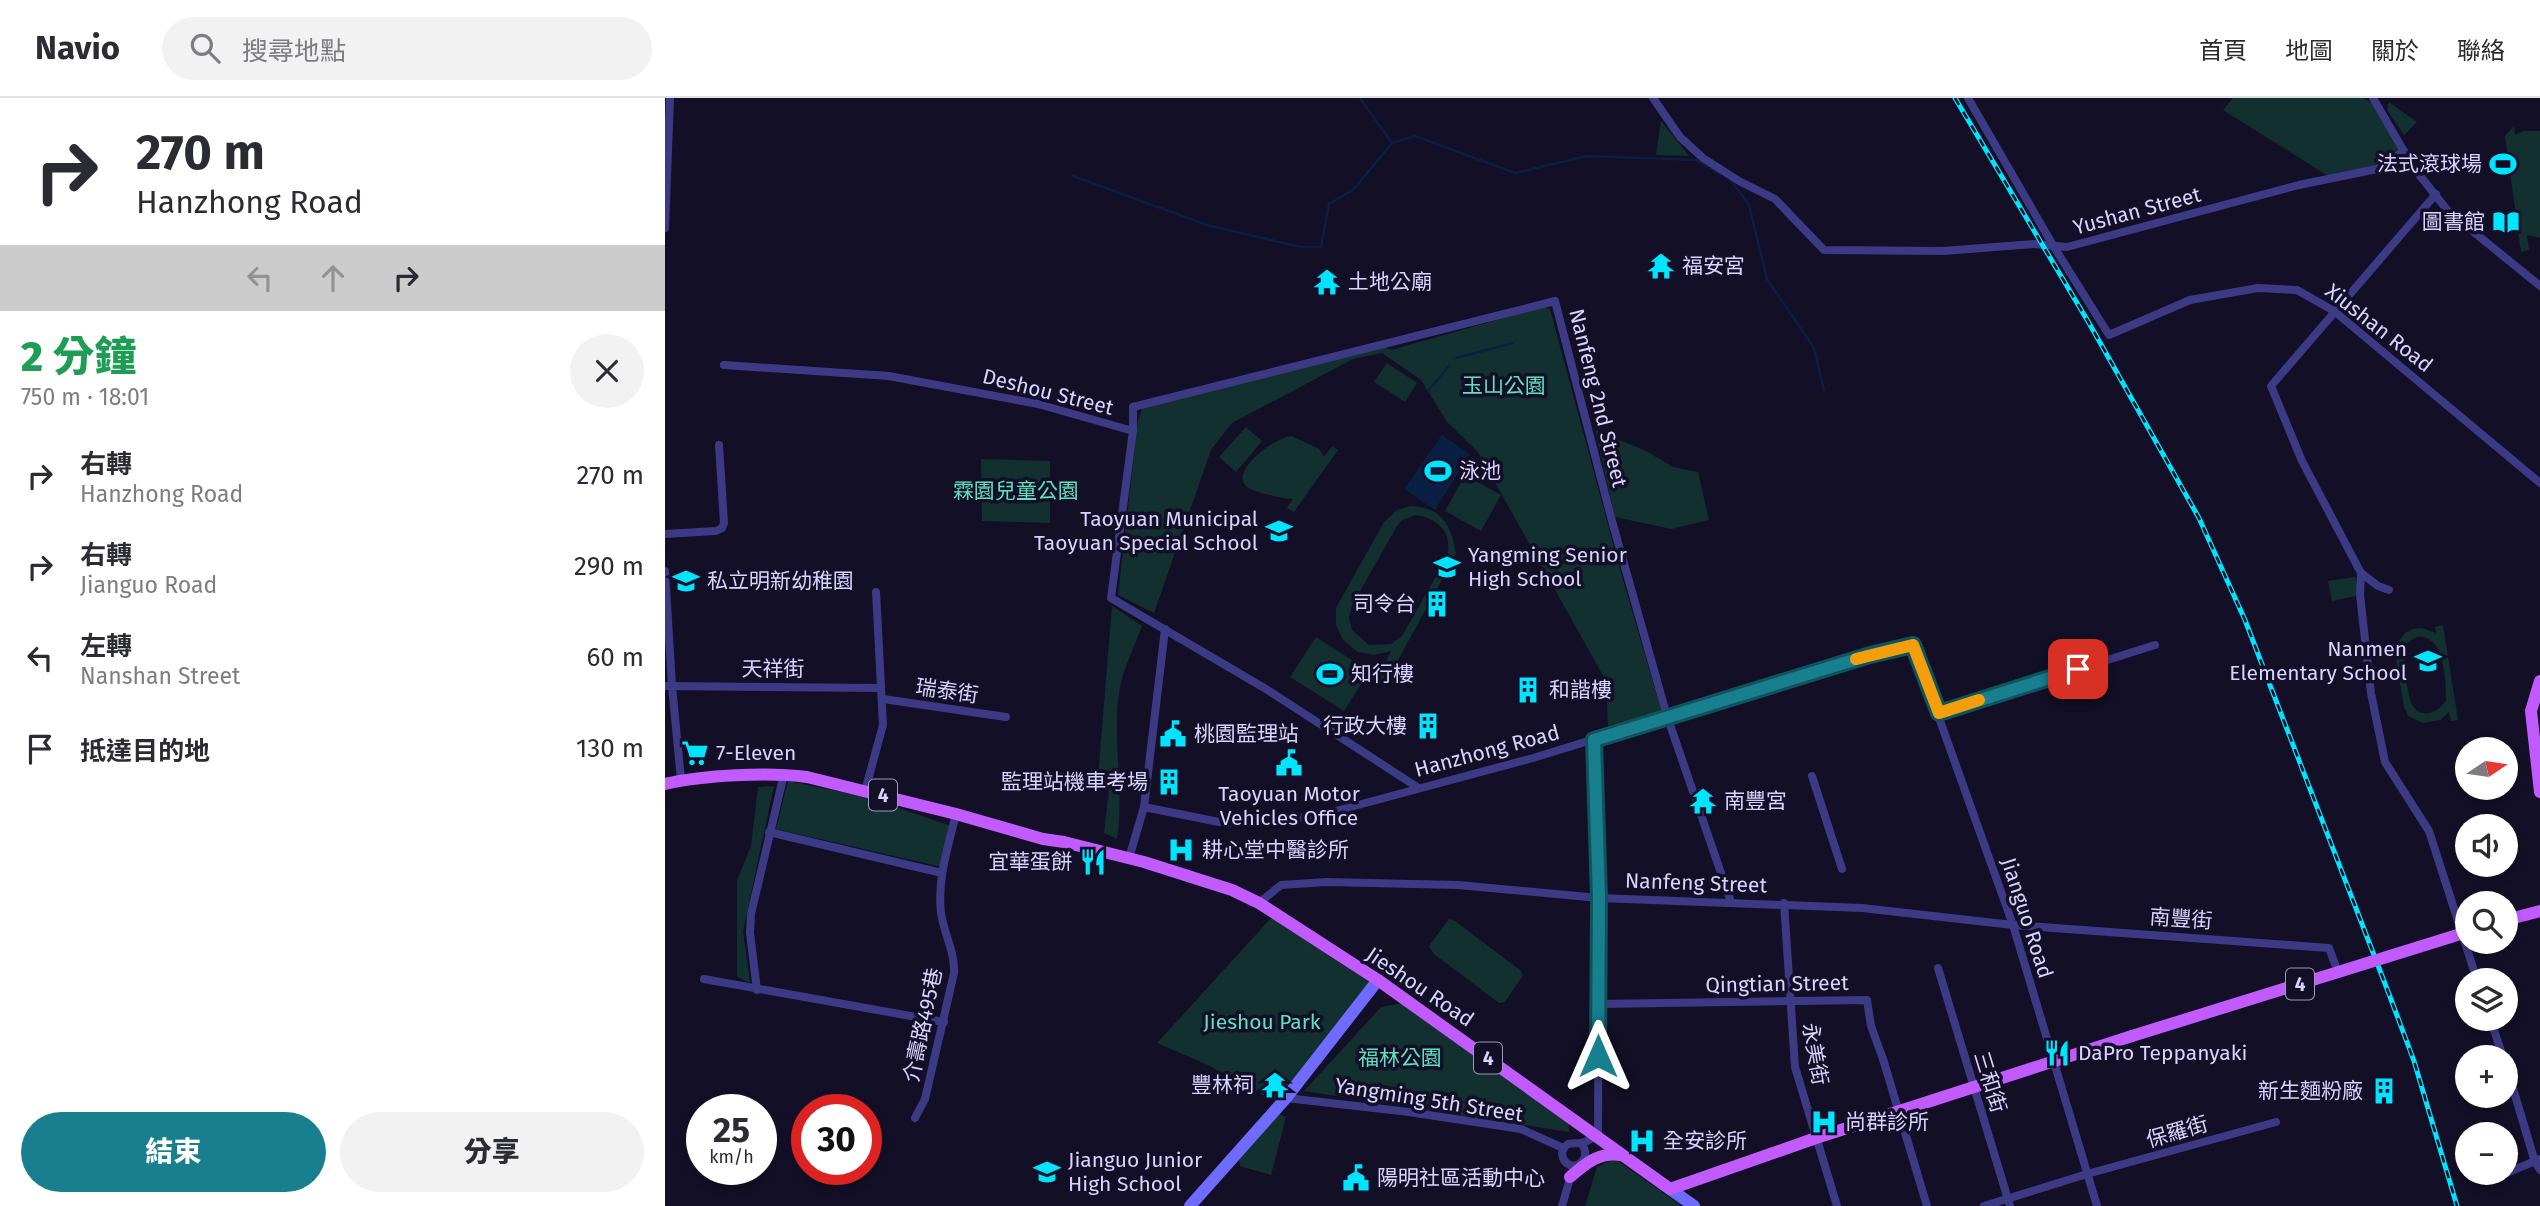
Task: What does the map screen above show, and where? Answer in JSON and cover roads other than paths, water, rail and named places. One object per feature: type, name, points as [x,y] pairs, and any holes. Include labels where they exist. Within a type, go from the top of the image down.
[{"type":"main road","points":[[2540,681],[2531,711],[2540,792]]},
{"type":"main road","name":"4","points":[[665,785],[681,780],[784,774],[807,776],[956,814]]},
{"type":"main road","name":"Jieshou Road","points":[[956,814],[1043,839],[1129,858],[1232,890],[1259,903],[1378,980],[1670,1189]]},
{"type":"main road","points":[[2518,917],[2540,911]]},
{"type":"main road","name":"4","points":[[1670,1189],[1899,1111],[2455,936]]},
{"type":"main road","points":[[1572,1171],[1607,1153],[1621,1155]]},
{"type":"street","points":[[665,228],[670,98]]},
{"type":"street","name":"Yushan Street","points":[[1653,98],[1680,136],[1703,158],[1739,181],[1775,199],[1824,250],[1943,251],[2034,244],[2067,247],[2299,186],[2377,169],[2404,150]]},
{"type":"street","points":[[1968,98],[2054,247]]},
{"type":"street","points":[[2373,98],[2413,167],[2448,211],[2540,286]]},
{"type":"street","points":[[2389,590],[2378,586],[2361,573],[2302,461],[2271,386],[2436,194]]},
{"type":"street","name":"Xiushan Road","points":[[2054,247],[2109,335],[2190,300],[2258,288],[2297,290],[2334,311],[2540,483]]},
{"type":"street","name":"Nanfeng 2nd Street","points":[[1133,431],[1133,407],[1555,301],[1612,521],[1667,716],[1731,902]]},
{"type":"street","name":"Deshou Street","points":[[724,365],[889,376],[1038,404],[1133,431],[1111,598],[1287,703],[1417,788]]},
{"type":"street","points":[[665,534],[716,531],[722,528],[724,523],[719,445]]},
{"type":"street","points":[[665,571],[668,686],[681,780]]},
{"type":"street","points":[[2361,573],[2360,595],[2371,693],[2385,762],[2429,831],[2473,968]]},
{"type":"street","points":[[865,790],[883,725],[876,592]]},
{"type":"street","points":[[1129,858],[1144,807],[1165,629]]},
{"type":"street","name":"Hanzhong Road","points":[[1144,807],[1219,822],[1283,821],[1317,816],[1594,740],[1870,655],[1913,645]]},
{"type":"street","name":"Jianguo Road","points":[[1913,645],[2013,925],[2097,1206]]},
{"type":"street","points":[[1939,713],[2155,645]]},
{"type":"street","name":"天祥街","points":[[668,686],[880,688]]},
{"type":"street","name":"瑞泰街","points":[[883,699],[1006,718]]},
{"type":"street","points":[[1572,1171],[1562,1158],[1563,1148],[1571,1142],[1581,1143],[1598,1135],[1599,898],[1594,740]]},
{"type":"street","points":[[757,990],[750,933],[751,914],[784,774]]},
{"type":"street","points":[[1812,776],[1842,869]]},
{"type":"street","name":"介壽路495巷","points":[[915,1118],[925,1099],[944,1022],[955,959],[942,917],[942,873],[956,814]]},
{"type":"street","points":[[769,832],[942,873]]},
{"type":"street","name":"Nanfeng Street","points":[[1259,903],[1282,885],[1458,885],[1599,898],[1784,903],[1872,909],[2013,925]]},
{"type":"street","name":"永美街","points":[[1784,903],[1795,1067],[1837,1206]]},
{"type":"street","name":"南豐街","points":[[2013,925],[2329,948],[2335,964]]},
{"type":"street","name":"三和街","points":[[1938,968],[2009,1202]]},
{"type":"street","points":[[704,979],[944,1022]]},
{"type":"street","points":[[1190,1206],[1286,1098],[1378,980]]},
{"type":"street","name":"Qingtian Street","points":[[1598,1004],[1867,1000],[1871,1026],[1927,1206]]},
{"type":"street","name":"Yangming 5th Street","points":[[1286,1098],[1409,1111],[1521,1129],[1563,1148]]},
{"type":"street","points":[[2518,1102],[2538,1164],[2518,1171]]},
{"type":"street","name":"保羅街","points":[[1984,1206],[2009,1202],[2087,1174],[2276,1122]]},
{"type":"street","points":[[1562,1206],[1572,1171],[1585,1158],[1586,1152],[1581,1143]]},
{"type":"street","name":"Jieshou Road","points":[[1670,1189],[1693,1206]]},
{"type":"water","name":"泳池","points":[[1442,435],[1470,454],[1435,510],[1404,489]]},
{"type":"waterway","points":[[1073,176],[1207,225],[1300,247],[1321,247],[1329,204],[1353,190],[1392,143],[1360,98]]},
{"type":"waterway","points":[[1392,143],[1415,136],[1515,173],[1587,156],[1696,160],[1721,174]]},
{"type":"waterway","points":[[1730,179],[1749,205],[1767,279],[1814,348],[1824,390]]},
{"type":"waterway","points":[[1456,358],[1513,343]]},
{"type":"waterway","points":[[1429,390],[1449,366]]},
{"type":"railway","points":[[1955,98],[2089,323],[2199,518],[2245,620],[2389,994],[2414,1061],[2457,1206]]},
{"type":"place","name":"法式滾球場","points":[[2503,164]]},
{"type":"place","name":"圖書館","points":[[2506,222]]},
{"type":"place","name":"福安宮","points":[[1661,266]]},
{"type":"place","name":"土地公廟","points":[[1327,282]]},
{"type":"place","name":"泳池","points":[[1438,471]]},
{"type":"place","name":"Taoyuan Municipal Taoyuan Special School","points":[[1279,531]]},
{"type":"place","name":"Yangming Senior High School","points":[[1447,567]]},
{"type":"place","name":"私立明新幼稚園","points":[[686,581]]},
{"type":"place","name":"司令台","points":[[1437,604]]},
{"type":"place","name":"Nanmen Elementary School","points":[[2428,661]]},
{"type":"place","name":"知行樓","points":[[1330,674]]},
{"type":"place","name":"和諧樓","points":[[1528,690]]},
{"type":"place","name":"行政大樓","points":[[1428,726]]},
{"type":"place","name":"桃園監理站","points":[[1173,734]]},
{"type":"place","name":"7-Eleven","points":[[695,753]]},
{"type":"place","name":"Taoyuan Motor Vehicles Office","points":[[1289,763]]},
{"type":"place","name":"監理站機車考場","points":[[1169,782]]},
{"type":"place","name":"南豐宮","points":[[1703,801]]},
{"type":"place","name":"耕心堂中醫診所","points":[[1181,850]]},
{"type":"place","name":"宜華蛋餅","points":[[1093,862]]},
{"type":"place","name":"DaPro Teppanyaki","points":[[2057,1053]]},
{"type":"place","name":"豐林祠","points":[[1275,1085]]},
{"type":"place","name":"新生麵粉廠","points":[[2384,1091]]},
{"type":"place","name":"尚群診所","points":[[1824,1122]]},
{"type":"place","name":"全安診所","points":[[1642,1141]]},
{"type":"place","name":"Jianguo Junior High School","points":[[1047,1172]]},
{"type":"place","name":"陽明社區活動中心","points":[[1356,1178]]},
{"type":"park label","name":"玉山公園","points":[[1504,386]]},
{"type":"park label","name":"霖園兒童公園","points":[[1016,491]]},
{"type":"park label","name":"Jieshou Park","points":[[1262,1022]]},
{"type":"park label","name":"福林公園","points":[[1400,1058]]}]
